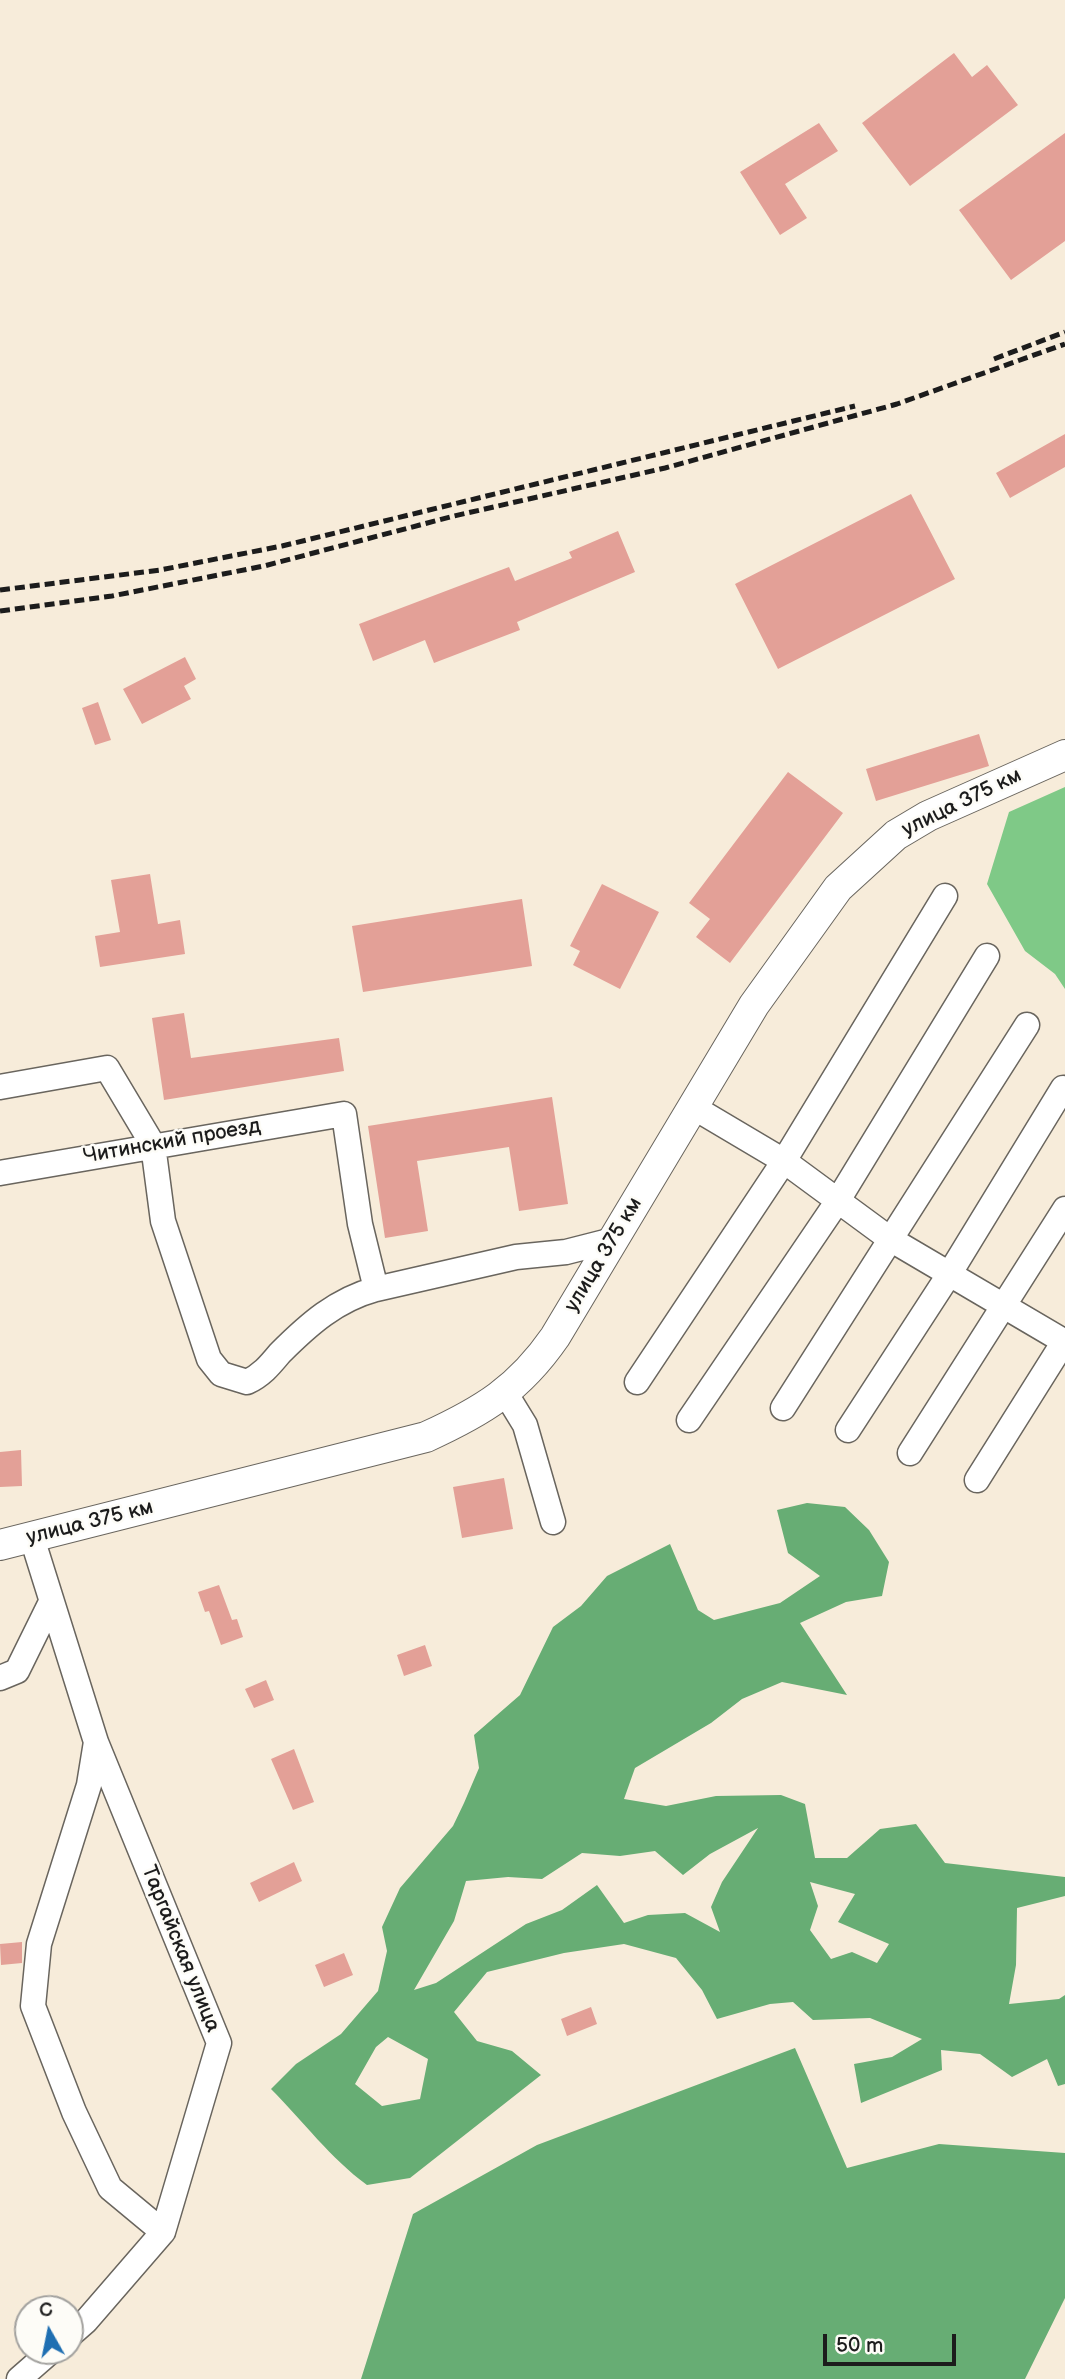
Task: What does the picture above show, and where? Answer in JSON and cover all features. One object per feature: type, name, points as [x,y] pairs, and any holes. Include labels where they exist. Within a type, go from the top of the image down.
[{"type":"main road","name":"улица 375 км","points":[[0,1545],[426,1437],[471,1417],[506,1394],[550,1345],[754,1005],[838,888],[896,835],[928,816],[1065,755]]},
{"type":"street","points":[[637,1382],[784,1161],[945,896]]},
{"type":"street","points":[[689,1420],[837,1202],[987,956]]},
{"type":"street","points":[[783,1408],[1027,1024]]},
{"type":"street","points":[[0,1087],[107,1068],[153,1145],[163,1221],[209,1359],[221,1374],[247,1382],[259,1376],[309,1325],[336,1303],[376,1289],[516,1257],[566,1252],[613,1240]]},
{"type":"street","points":[[848,1430],[950,1273],[1063,1088]]},
{"type":"street","points":[[694,1107],[784,1161],[890,1239],[1004,1308],[1065,1341],[977,1480]]},
{"type":"street","name":"Читинский проезд","points":[[0,1173],[345,1114],[359,1224],[376,1289]]},
{"type":"street","points":[[910,1452],[1065,1209]]},
{"type":"street","points":[[506,1394],[525,1425],[553,1522]]},
{"type":"street","name":"Таргайская улица","points":[[32,1538],[96,1742],[219,2043],[163,2232],[84,2323]]},
{"type":"street","points":[[0,1678],[18,1671],[51,1602]]},
{"type":"street","points":[[96,1742],[89,1785],[39,1944],[33,2006],[74,2112],[110,2188],[163,2232]]},
{"type":"street","points":[[19,2379],[35,2365]]},
{"type":"green space","points":[[1065,787],[1065,989],[1055,974],[1025,951],[987,884],[1009,812]]},
{"type":"green space","points":[[807,1503],[845,1507],[869,1530],[889,1562],[882,1596],[846,1602],[800,1623],[847,1695],[782,1682],[742,1699],[711,1723],[635,1768],[624,1799],[666,1806],[716,1796],[781,1795],[805,1804],[815,1858],[847,1858],[880,1829],[916,1824],[945,1863],[1065,1877],[1065,1896],[1017,1908],[1016,1965],[1009,2004],[1059,1999],[1065,1995],[1065,2084],[1058,2086],[1047,2059],[1012,2077],[980,2054],[941,2050],[942,2070],[861,2103],[854,2064],[892,2057],[922,2039],[870,2018],[813,2020],[793,2002],[770,2004],[717,2019],[702,1990],[676,1958],[624,1944],[564,1953],[487,1972],[454,2012],[477,2041],[512,2051],[541,2075],[410,2178],[367,2185],[329,2151],[271,2089],[296,2064],[341,2034],[378,1991],[387,1951],[382,1927],[400,1888],[453,1826],[479,1768],[474,1735],[520,1695],[553,1627],[581,1606],[607,1576],[670,1544],[698,1610],[714,1620],[780,1603],[820,1576],[788,1553],[777,1510]],"holes":[[[758,1828],[722,1882],[711,1907],[720,1932],[685,1913],[648,1915],[624,1923],[597,1885],[562,1910],[526,1924],[436,1983],[414,1990],[454,1921],[466,1881],[508,1877],[542,1879],[582,1853],[620,1856],[655,1851],[683,1875],[710,1854]],[[810,1882],[855,1894],[838,1922],[889,1944],[877,1963],[852,1952],[831,1959],[810,1930],[818,1906]],[[388,2037],[428,2059],[420,2099],[382,2106],[355,2084],[376,2047]]]},
{"type":"green space","points":[[795,2048],[847,2168],[939,2144],[1065,2153],[1065,2298],[1025,2379],[361,2379],[413,2214],[537,2145]]},
{"type":"building","points":[[954,53],[972,77],[987,65],[1018,105],[910,186],[862,123]]},
{"type":"building","points":[[819,123],[838,151],[785,184],[807,218],[780,235],[740,172]]},
{"type":"building","points":[[1065,133],[1065,241],[1011,280],[959,210]]},
{"type":"building","points":[[1065,434],[1065,467],[1010,498],[996,473]]},
{"type":"building","points":[[911,494],[955,579],[778,669],[735,584]]},
{"type":"building","points":[[618,531],[635,572],[517,622],[520,630],[434,663],[425,640],[373,661],[359,624],[509,567],[515,581],[572,558],[569,552]]},
{"type":"building","points":[[185,657],[196,679],[184,686],[191,699],[142,724],[123,689]]},
{"type":"building","points":[[98,702],[111,740],[95,745],[82,708]]},
{"type":"building","points":[[979,734],[989,766],[876,801],[866,769]]},
{"type":"building","points":[[788,772],[843,813],[730,963],[696,937],[710,919],[689,903]]},
{"type":"building","points":[[150,874],[158,924],[180,920],[185,954],[100,967],[95,936],[120,932],[111,880]]},
{"type":"building","points":[[602,884],[659,912],[620,989],[573,965],[580,951],[570,946]]},
{"type":"building","points":[[522,899],[532,966],[363,992],[352,926]]},
{"type":"building","points":[[184,1013],[191,1058],[339,1038],[344,1071],[164,1100],[152,1018]]},
{"type":"building","points":[[552,1097],[568,1204],[519,1211],[509,1147],[417,1161],[428,1231],[385,1238],[368,1126]]},
{"type":"building","points":[[21,1450],[22,1486],[0,1487],[0,1452]]},
{"type":"building","points":[[504,1478],[513,1529],[462,1538],[453,1487]]},
{"type":"building","points":[[219,1585],[232,1620],[237,1619],[243,1637],[221,1645],[209,1611],[205,1612],[198,1592]]},
{"type":"building","points":[[425,1645],[432,1666],[404,1676],[397,1655]]},
{"type":"building","points":[[266,1680],[274,1700],[254,1708],[245,1689]]},
{"type":"building","points":[[294,1749],[314,1802],[293,1810],[271,1759]]},
{"type":"building","points":[[294,1862],[302,1881],[259,1902],[250,1883]]},
{"type":"building","points":[[22,1942],[22,1963],[1,1965],[0,1944]]},
{"type":"building","points":[[344,1953],[353,1975],[324,1987],[315,1965]]},
{"type":"building","points":[[591,2007],[597,2024],[567,2036],[561,2019]]},
{"type":"railway","points":[[994,359],[1065,332]]},
{"type":"railway","points":[[0,611],[112,596],[264,566],[454,516],[665,468],[897,404],[1065,344]]},
{"type":"railway","points":[[0,590],[160,570],[282,546],[855,406]]}]
